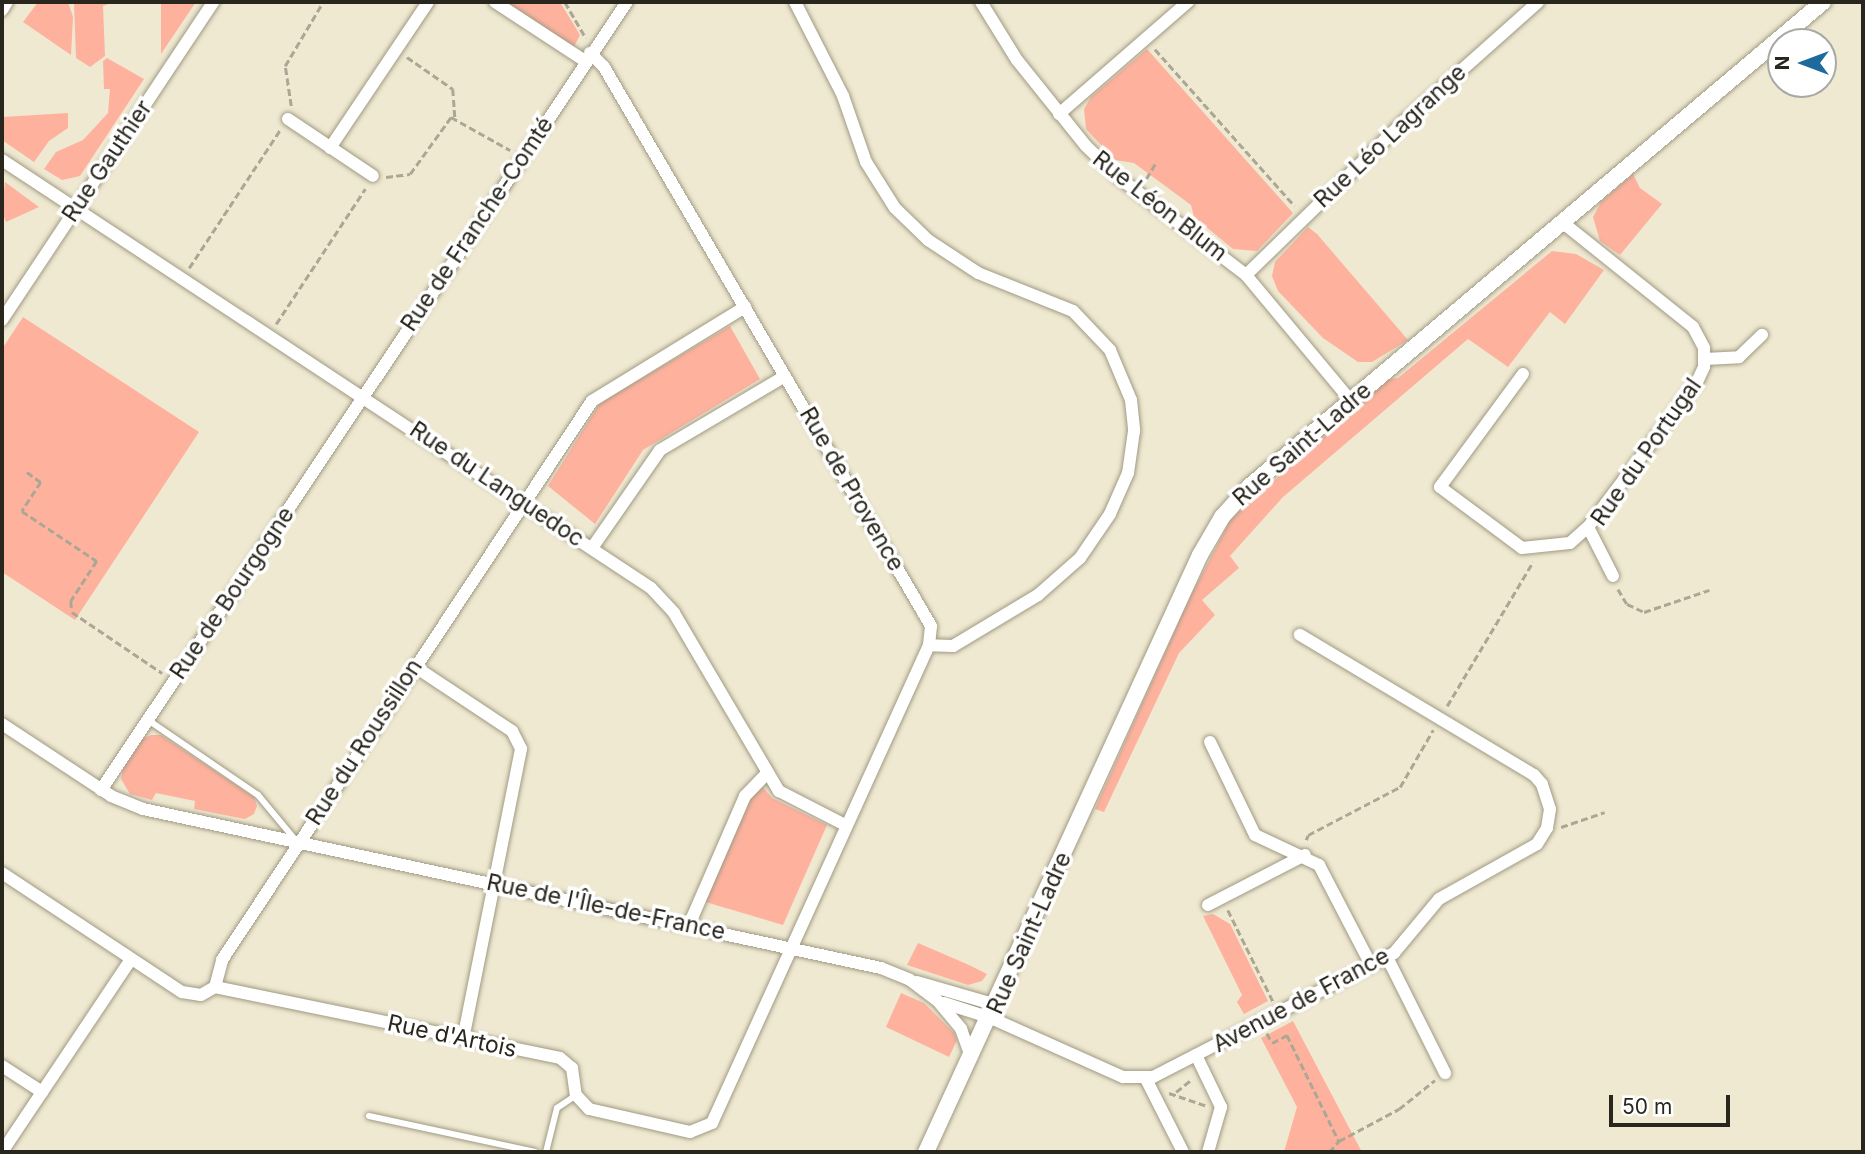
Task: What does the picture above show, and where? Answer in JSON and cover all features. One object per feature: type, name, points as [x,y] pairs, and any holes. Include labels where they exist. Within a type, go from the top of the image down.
[{"type":"street","points":[[2,10],[7,2]]},
{"type":"street","name":"Rue Gauthier","points":[[2,320],[213,2]]},
{"type":"street","points":[[330,148],[428,2]]},
{"type":"street","name":"Rue de Provence","points":[[495,2],[589,54],[604,67],[928,619],[929,645]]},
{"type":"street","points":[[589,54],[627,2]]},
{"type":"street","points":[[576,1095],[583,1106],[596,1112],[690,1132],[708,1127],[929,645],[953,646],[1038,595],[1080,558],[1116,503],[1128,473],[1134,430],[1131,400],[1110,350],[1073,311],[972,270],[928,240],[895,208],[866,162],[837,84],[794,2]]},
{"type":"street","name":"Rue Léon Blum","points":[[981,2],[1059,114],[1097,158],[1246,275],[1351,401]]},
{"type":"street","points":[[1059,114],[1188,2]]},
{"type":"street","name":"Rue Léo Lagrange","points":[[1246,275],[1538,2]]},
{"type":"street","name":"Rue Saint-Ladre","points":[[926,1152],[1214,529],[1250,486],[1823,2]]},
{"type":"street","name":"Rue de Franche-Comté","points":[[363,396],[589,54]]},
{"type":"street","points":[[288,119],[373,176]]},
{"type":"street","name":"Rue du Languedoc","points":[[2,160],[592,548],[668,603],[767,773],[786,796],[847,826]]},
{"type":"street","name":"Rue du Portugal","points":[[1562,222],[1693,327],[1701,340],[1705,359],[1697,382],[1588,527],[1613,576]]},
{"type":"street","name":"Rue du Roussillon","points":[[215,987],[222,960],[414,666],[598,395],[745,307]]},
{"type":"street","points":[[1705,359],[1739,358],[1762,335]]},
{"type":"street","points":[[1523,374],[1440,486],[1516,545],[1536,548],[1570,543],[1588,527]]},
{"type":"street","points":[[592,548],[660,450],[785,376]]},
{"type":"street","name":"Rue de Bourgogne","points":[[101,790],[363,396]]},
{"type":"street","points":[[1300,635],[1441,717],[1538,779],[1549,801],[1547,828]]},
{"type":"street","points":[[414,666],[512,731],[520,741],[521,757],[463,1038]]},
{"type":"street","name":"Rue de l'Île-de-France","points":[[2,724],[101,790],[143,809],[871,965],[993,1011]]},
{"type":"street","points":[[1210,742],[1255,835],[1270,845],[1305,855],[1319,865],[1371,965]]},
{"type":"street","points":[[689,925],[744,796],[767,773]]},
{"type":"street","name":"Avenue de France","points":[[1146,1079],[1387,957],[1439,899],[1530,850],[1547,828]]},
{"type":"street","points":[[1208,905],[1305,855]]},
{"type":"street","name":"Rue d'Artois","points":[[2,873],[188,994],[201,995],[215,987],[565,1060],[572,1068],[576,1095]]},
{"type":"street","points":[[1387,957],[1445,1073]]},
{"type":"street","points":[[2,1152],[131,959]]},
{"type":"street","name":"Rue de l'Île-de-France","points":[[910,980],[937,1000],[972,1015],[993,1011]]},
{"type":"street","name":"Rue de l'Île-de-France","points":[[937,1000],[961,1029],[971,1059]]},
{"type":"street","points":[[993,1011],[1123,1076],[1146,1079],[1183,1152]]},
{"type":"street","points":[[1196,1055],[1220,1106],[1208,1152]]},
{"type":"street","points":[[2,1066],[42,1092]]},
{"type":"lane","points":[[148,720],[258,794],[298,843]]},
{"type":"lane","points":[[547,1152],[557,1108],[576,1095]]},
{"type":"lane","points":[[369,1116],[535,1152]]},
{"type":"path","points":[[182,277],[288,119],[291,109],[285,66],[323,2]]},
{"type":"path","points":[[565,2],[589,54]]},
{"type":"path","points":[[1146,38],[1305,217]]},
{"type":"path","points":[[396,50],[453,89],[455,117]]},
{"type":"path","points":[[269,334],[373,176],[398,179],[410,174],[447,119],[455,117],[522,157]]},
{"type":"path","points":[[1138,191],[1157,161]]},
{"type":"path","points":[[27,472],[41,482],[22,511],[97,561],[71,601],[72,612],[174,681]]},
{"type":"path","points":[[1305,855],[1308,835],[1400,787],[1529,573],[1536,548]]},
{"type":"path","points":[[1613,576],[1627,604],[1644,612],[1709,590]]},
{"type":"path","points":[[1547,828],[1574,825],[1605,812]]},
{"type":"path","points":[[1222,897],[1283,1022],[1265,1031],[1272,1043],[1287,1035],[1339,1141]]},
{"type":"path","points":[[1329,1152],[1339,1141],[1399,1109],[1445,1073]]},
{"type":"path","points":[[1154,1095],[1176,1092],[1196,1106],[1220,1106]]},
{"type":"shaded area","points":[[38,2],[68,2],[73,17],[71,55],[23,22]]},
{"type":"shaded area","points":[[114,2],[103,6],[105,56],[90,67],[76,58],[74,3]]},
{"type":"shaded area","points":[[124,2],[196,2],[161,54],[161,3]]},
{"type":"shaded area","points":[[505,2],[560,2],[580,35],[574,47]]},
{"type":"shaded area","points":[[1147,49],[1293,213],[1257,251],[1233,249],[1194,217],[1191,205],[1134,163],[1115,160],[1086,129],[1084,109],[1091,97]]},
{"type":"shaded area","points":[[107,58],[144,79],[80,176],[62,180],[44,169],[56,152],[83,140],[108,113],[110,89],[104,89],[103,61]]},
{"type":"shaded area","points":[[68,113],[68,128],[49,141],[34,162],[2,140],[2,117]]},
{"type":"shaded area","points":[[1633,174],[1640,188],[1662,204],[1620,255],[1600,241],[1593,217],[1601,202]]},
{"type":"shaded area","points":[[5,182],[39,207],[6,222],[2,212]]},
{"type":"shaded area","points":[[1308,227],[1317,234],[1408,340],[1372,362],[1358,362],[1323,338],[1278,291],[1272,276],[1275,262]]},
{"type":"shaded area","points":[[1552,251],[1576,254],[1604,270],[1565,324],[1550,312],[1508,367],[1468,339],[1283,497],[1230,556],[1239,568],[1202,600],[1215,615],[1179,653],[1104,812],[1095,809],[1189,599],[1231,519],[1389,379],[1398,378]]},
{"type":"shaded area","points":[[23,317],[199,432],[75,620],[2,572],[2,349]]},
{"type":"shaded area","points":[[730,326],[760,379],[643,450],[595,524],[548,486],[600,403]]},
{"type":"shaded area","points":[[161,735],[254,797],[257,806],[254,814],[245,819],[194,809],[195,801],[156,793],[152,800],[130,794],[121,779],[123,769],[142,739]]},
{"type":"shaded area","points":[[762,786],[772,798],[827,825],[783,925],[702,901],[749,794]]},
{"type":"shaded area","points":[[1213,914],[1230,924],[1268,1001],[1244,1014],[1237,1002],[1242,995],[1203,916]]},
{"type":"shaded area","points":[[918,943],[987,974],[982,981],[968,985],[907,965]]},
{"type":"shaded area","points":[[901,993],[924,1003],[954,1033],[957,1040],[949,1057],[886,1027]]},
{"type":"shaded area","points":[[1293,1021],[1362,1152],[1284,1152],[1297,1107],[1261,1038]]}]
